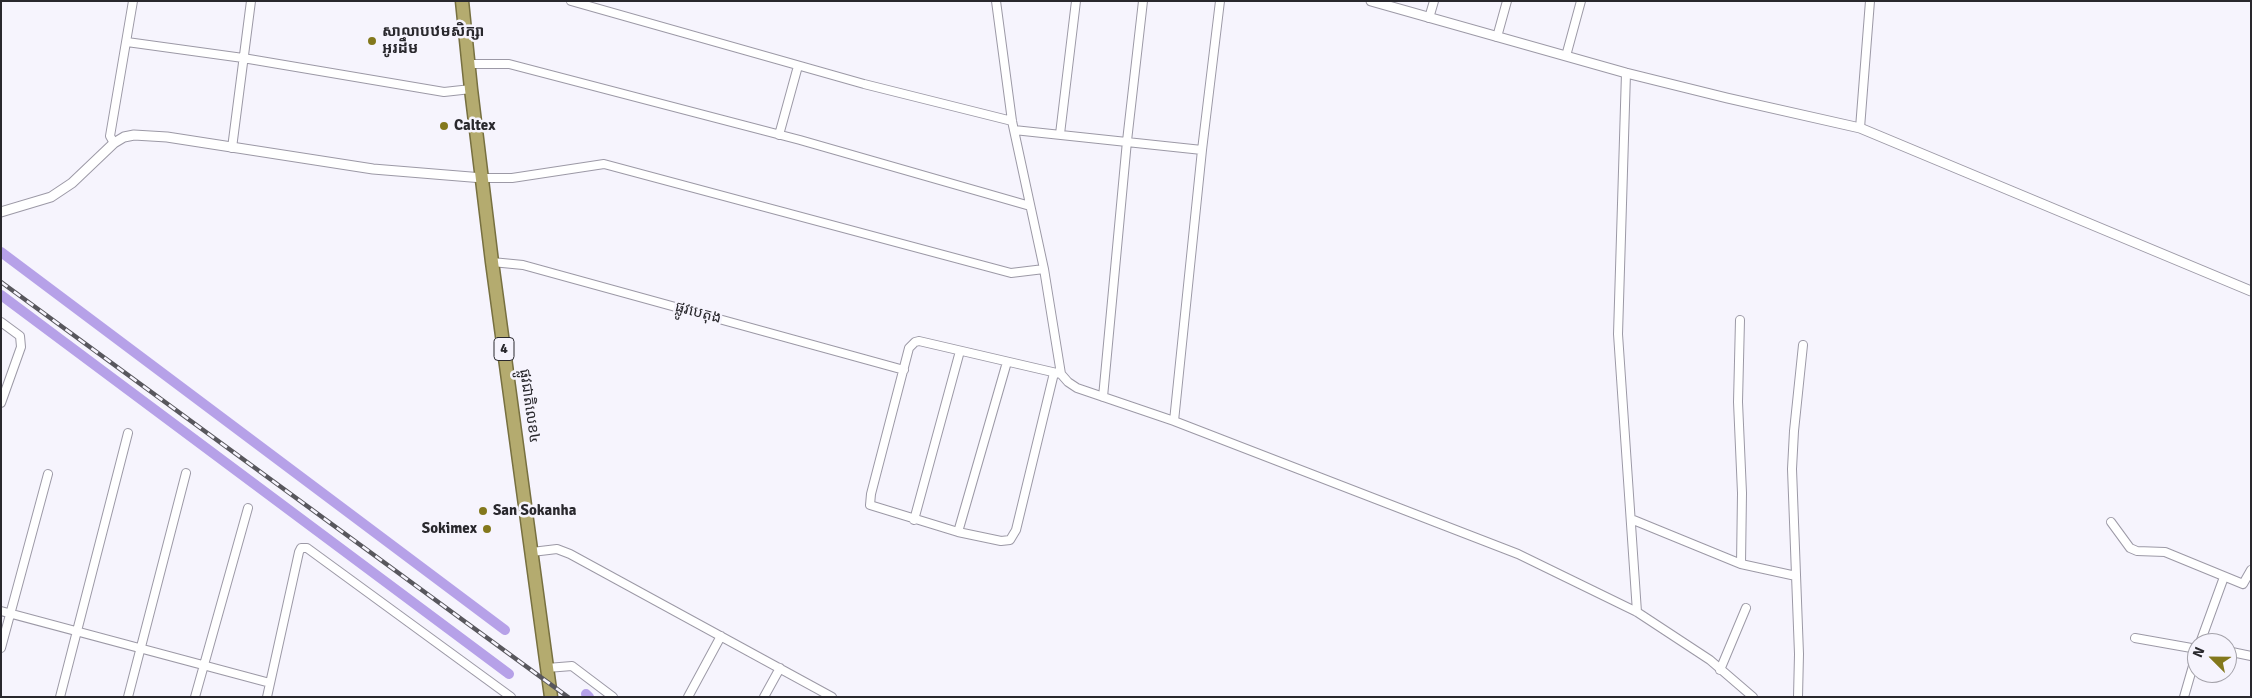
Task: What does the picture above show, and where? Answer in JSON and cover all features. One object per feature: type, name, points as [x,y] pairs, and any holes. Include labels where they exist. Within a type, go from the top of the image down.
[{"type":"highway","name":"ផ្លូវជាតិលេខ៤","points":[[462,1],[471,89],[484,178],[492,262],[551,697]]},
{"type":"street","points":[[114,143],[110,136],[133,1]]},
{"type":"street","points":[[232,148],[251,1]]},
{"type":"street","points":[[571,1],[798,66],[1012,120]]},
{"type":"street","points":[[996,1],[1012,120],[1044,269],[1058,373],[1013,537],[1010,540],[1001,541],[958,532],[870,506],[910,348],[915,342],[920,341],[1058,373],[1077,388],[1174,421],[1518,554],[1637,612],[1710,660],[1753,697]]},
{"type":"street","points":[[1060,134],[1076,1]]},
{"type":"street","points":[[1103,397],[1127,141],[1143,1]]},
{"type":"street","points":[[1174,421],[1202,150],[1220,1]]},
{"type":"street","points":[[1371,1],[1626,73],[1860,128],[2251,291]]},
{"type":"street","points":[[1429,18],[1434,1]]},
{"type":"street","points":[[1497,36],[1507,1]]},
{"type":"street","points":[[1566,56],[1581,1]]},
{"type":"street","points":[[1860,128],[1870,1]]},
{"type":"street","points":[[127,42],[243,58],[444,92],[471,89]]},
{"type":"street","points":[[468,64],[509,64],[779,134],[1030,206]]},
{"type":"street","points":[[779,134],[798,66]]},
{"type":"street","points":[[1626,73],[1618,334],[1637,612]]},
{"type":"street","points":[[1014,130],[1202,150]]},
{"type":"street","points":[[1,212],[51,197],[72,183],[114,143],[124,137],[134,135],[167,137],[373,169],[484,178],[512,178],[604,164],[1011,273],[1044,269]]},
{"type":"street","name":"ផ្លូវបេតុង","points":[[492,262],[523,265],[904,370]]},
{"type":"street","points":[[1740,320],[1738,402],[1742,493],[1741,564]]},
{"type":"street","points":[[1,322],[20,336],[21,347],[1,403]]},
{"type":"street","points":[[1798,697],[1799,668],[1792,469],[1803,345]]},
{"type":"street","points":[[914,520],[960,351]]},
{"type":"street","points":[[958,532],[1007,362]]},
{"type":"street","points":[[60,697],[128,433]]},
{"type":"street","points":[[128,697],[186,473]]},
{"type":"street","points":[[1,648],[48,474]]},
{"type":"street","points":[[195,697],[248,508]]},
{"type":"street","points":[[1631,519],[1741,564],[1796,576]]},
{"type":"street","points":[[2111,522],[2130,548],[2137,551],[2165,552],[2247,585],[2251,570]]},
{"type":"street","points":[[267,697],[298,552],[301,548],[307,548],[511,697]]},
{"type":"street","points":[[532,552],[557,549],[570,554],[832,697]]},
{"type":"street","points":[[2204,633],[2224,577]]},
{"type":"street","points":[[1720,670],[1746,608]]},
{"type":"street","points":[[1,612],[78,630],[270,683]]},
{"type":"street","points":[[688,697],[722,636]]},
{"type":"street","points":[[2135,638],[2187,648]]},
{"type":"street","points":[[2237,653],[2251,656]]},
{"type":"street","points":[[547,668],[572,666],[613,697]]},
{"type":"street","points":[[764,697],[780,668]]},
{"type":"street","points":[[2184,697],[2188,683]]},
{"type":"waterway","points":[[1,252],[505,630]]},
{"type":"waterway","points":[[1,295],[509,674]]},
{"type":"waterway","points":[[586,694],[589,697]]},
{"type":"railway","points":[[1,282],[568,697]]},
{"type":"place","name":"សាលាបឋមសិក្សា អូរដឹម","points":[[372,41]]},
{"type":"place","name":"Caltex","points":[[444,126]]},
{"type":"place","name":"San Sokanha","points":[[483,511]]},
{"type":"place","name":"Sokimex","points":[[487,529]]}]
